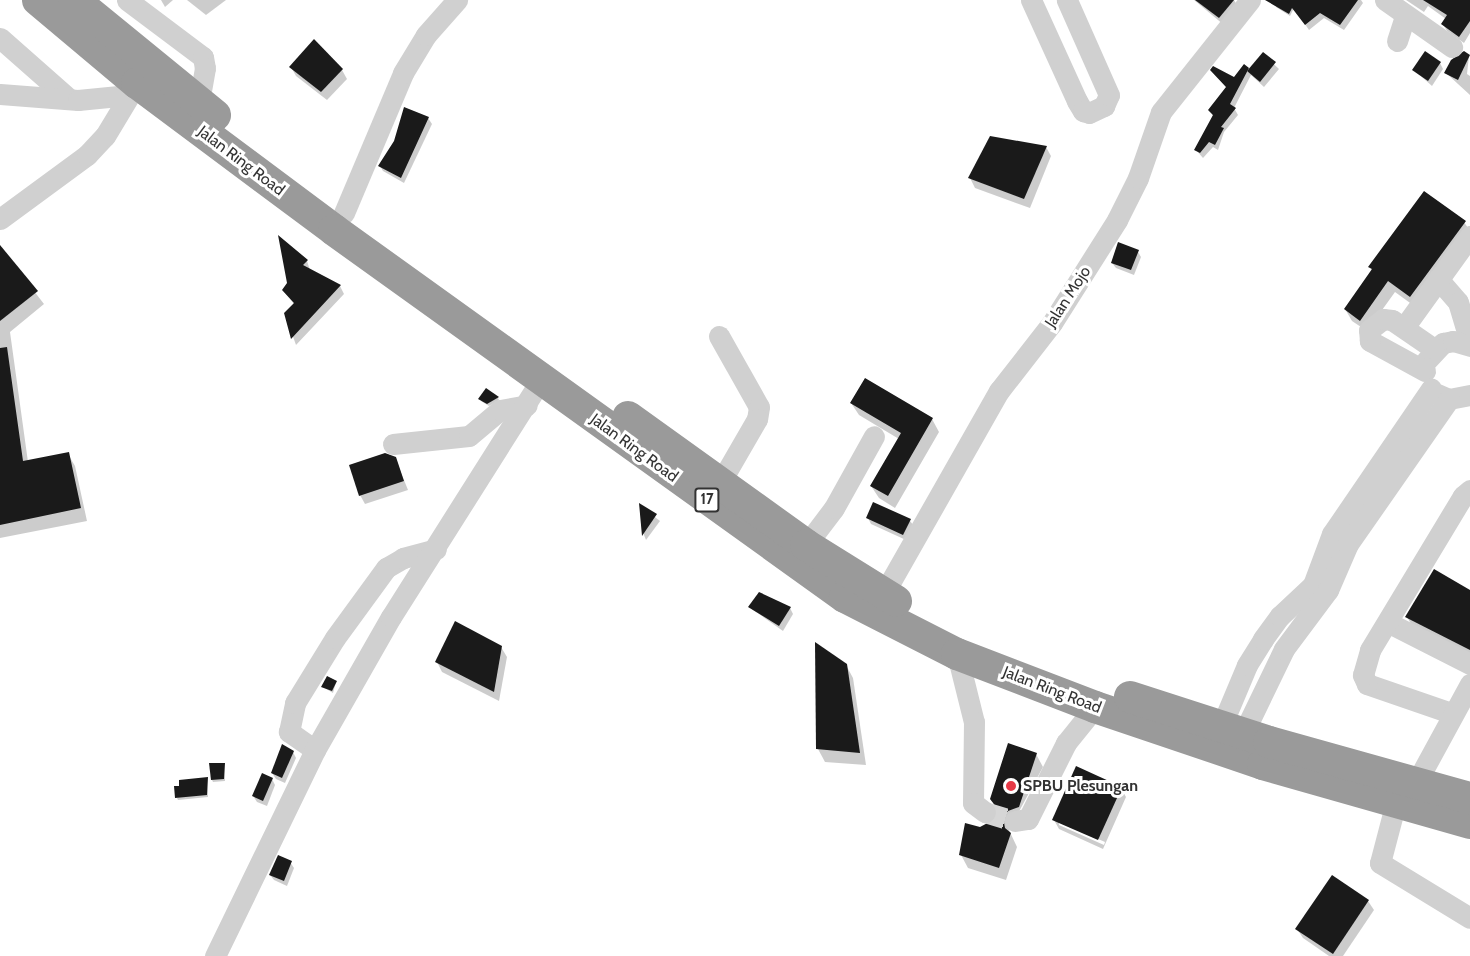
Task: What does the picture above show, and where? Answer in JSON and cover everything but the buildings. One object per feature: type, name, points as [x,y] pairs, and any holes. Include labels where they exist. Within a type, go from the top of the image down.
[{"type":"highway","name":"Jalan Ring Road","points":[[38,0],[133,89],[534,393],[845,597],[957,654],[1095,707],[1249,742]]},
{"type":"highway","name":"Jalan Ring Road","points":[[74,0],[199,103],[344,213],[806,545],[883,595],[1016,656],[1249,742],[1406,793],[1469,803]]},
{"type":"street","points":[[127,0],[203,57],[205,68],[199,103]]},
{"type":"street","points":[[344,213],[403,73],[426,35],[457,0]]},
{"type":"street","points":[[1031,0],[1077,101],[1083,111],[1089,112],[1104,106],[1108,95],[1067,0]]},
{"type":"street","name":"Jalan Mojo","points":[[883,595],[994,398],[1052,323],[1117,220],[1138,178],[1161,112],[1250,0]]},
{"type":"street","points":[[1385,0],[1452,47]]},
{"type":"street","points":[[1397,41],[1405,16]]},
{"type":"street","points":[[0,38],[68,98]]},
{"type":"street","points":[[0,94],[68,98],[133,89]]},
{"type":"street","points":[[0,219],[87,155],[105,136],[133,89]]},
{"type":"street","points":[[1405,326],[1470,236]]},
{"type":"street","points":[[1434,349],[1453,341],[1470,344],[1458,302],[1438,279]]},
{"type":"street","points":[[1249,742],[1284,649],[1328,590],[1348,544],[1460,397],[1428,380],[1370,341],[1369,330],[1383,319],[1405,326],[1434,349]]},
{"type":"street","points":[[719,336],[759,407],[758,419],[720,483]]},
{"type":"street","points":[[1249,742],[1242,675],[1263,639],[1280,616],[1313,585],[1332,534],[1428,380],[1434,349]]},
{"type":"street","points":[[393,444],[470,436],[500,410],[534,393]]},
{"type":"street","points":[[215,956],[315,750],[391,617],[534,393]]},
{"type":"street","points":[[806,545],[834,508],[874,436]]},
{"type":"street","points":[[1451,713],[1367,684],[1362,675],[1370,650],[1389,623],[1463,496],[1470,490]]},
{"type":"street","points":[[315,750],[289,732],[295,704],[335,638],[386,568],[403,558],[436,549]]},
{"type":"street","points":[[1389,623],[1470,664]]},
{"type":"street","points":[[957,654],[974,722],[973,803],[986,812]]},
{"type":"street","points":[[1470,684],[1406,793],[1380,862],[1470,918]]},
{"type":"street","points":[[1015,821],[1028,819],[1066,743],[1095,707]]},
{"type":"tunnel","points":[[985,812],[1015,821]]},
{"type":"place","name":"SPBU Plesungan","points":[[1011,786]]}]
